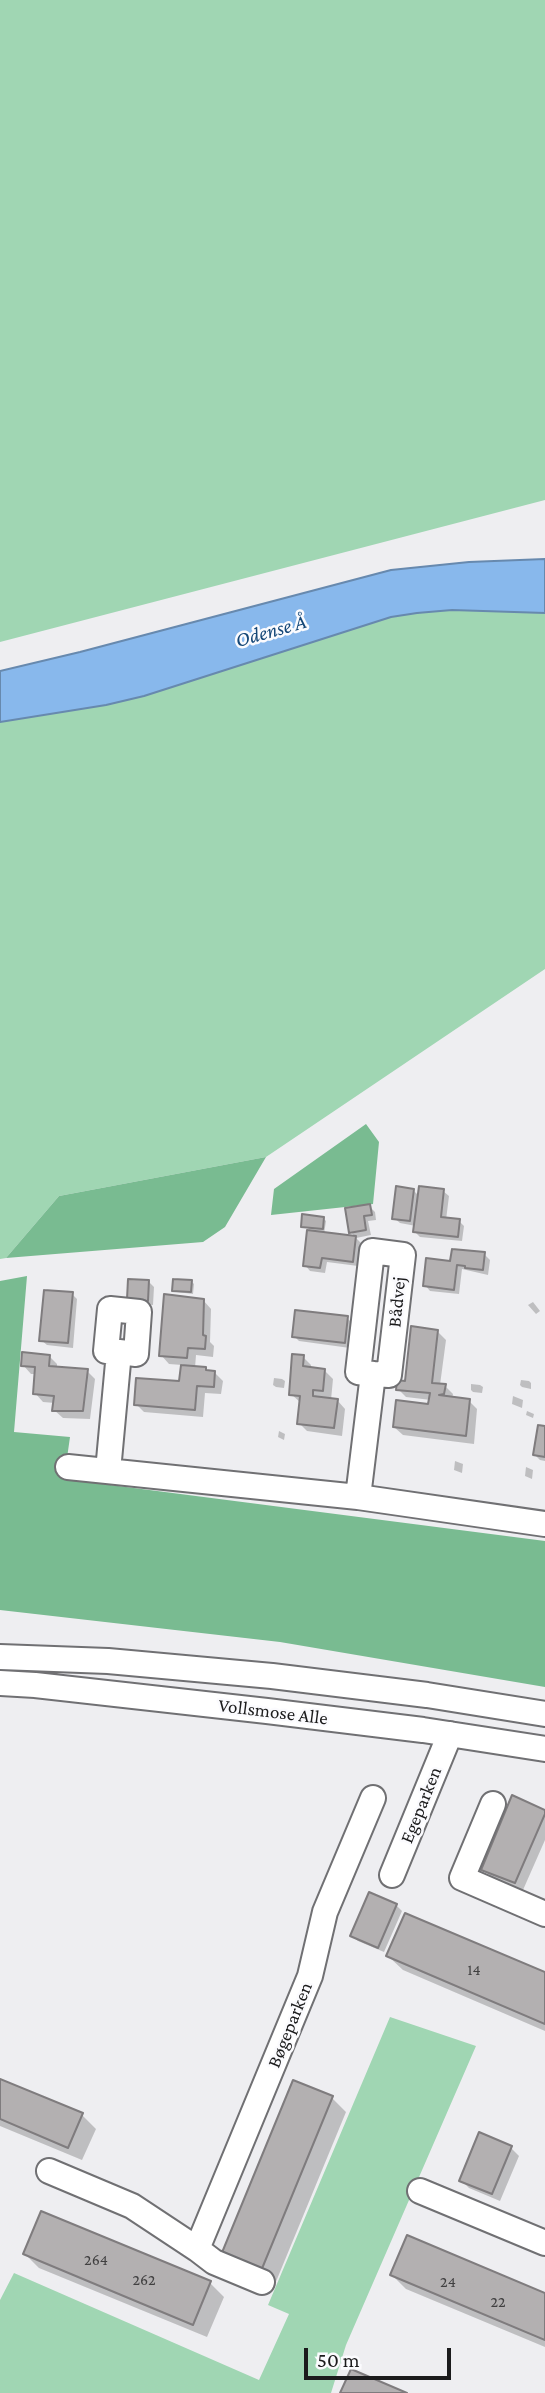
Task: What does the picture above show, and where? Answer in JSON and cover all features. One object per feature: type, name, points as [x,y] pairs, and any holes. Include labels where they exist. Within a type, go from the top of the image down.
[{"type":"street","points":[[108,1471],[119,1352]]},
{"type":"street","points":[[358,1497],[373,1374]]},
{"type":"street","points":[[68,1467],[358,1497],[545,1524]]},
{"type":"street","name":"Vollsmose Alle","points":[[0,1657],[108,1661],[272,1676],[426,1695],[545,1714]]},
{"type":"street","name":"Vollsmose Alle","points":[[0,1683],[267,1710],[545,1749]]},
{"type":"street","name":"Egeparken","points":[[392,1875],[450,1734]]},
{"type":"street","name":"Bøgeparken","points":[[197,2249],[310,1976],[325,1912],[373,1798]]},
{"type":"street","points":[[494,1804],[462,1878],[545,1914]]},
{"type":"street","points":[[49,2171],[132,2206],[214,2262],[262,2282]]},
{"type":"street","points":[[420,2191],[545,2243]]},
{"type":"green space","points":[[0,0],[545,0],[545,500],[0,642]]},
{"type":"green space","points":[[452,610],[545,613],[545,969],[266,1157],[59,1196],[6,1258],[0,1259],[0,722],[106,705],[144,696],[391,617]]},
{"type":"green space","points":[[366,1124],[379,1142],[373,1204],[271,1215],[274,1189]]},
{"type":"green space","points":[[266,1157],[225,1227],[203,1242],[6,1258],[59,1196]]},
{"type":"green space","points":[[27,1276],[14,1432],[70,1437],[64,1479],[545,1541],[545,1687],[280,1642],[0,1610],[0,1281]]},
{"type":"green space","points":[[390,2017],[476,2046],[346,2345],[331,2393],[0,2393],[0,2300],[14,2273],[259,2380],[289,2314],[268,2305]]},
{"type":"water","name":"Odense Å","points":[[545,559],[545,613],[452,610],[391,617],[144,696],[106,705],[0,722],[0,671],[391,570],[469,562]]},
{"type":"building","points":[[396,1186],[414,1189],[410,1221],[392,1219]]},
{"type":"building","points":[[419,1186],[444,1189],[441,1217],[460,1219],[458,1237],[413,1232]]},
{"type":"building","points":[[370,1204],[372,1215],[364,1216],[366,1230],[349,1233],[345,1208]]},
{"type":"building","points":[[302,1214],[324,1217],[323,1229],[301,1227]]},
{"type":"building","points":[[307,1230],[356,1236],[353,1262],[322,1258],[320,1268],[303,1266]]},
{"type":"building","points":[[452,1249],[485,1252],[483,1270],[457,1265],[454,1290],[423,1286],[426,1258],[450,1261]]},
{"type":"building","points":[[128,1279],[149,1280],[148,1301],[127,1299]]},
{"type":"building","points":[[173,1279],[192,1280],[191,1292],[172,1291]]},
{"type":"building","points":[[44,1290],[73,1292],[68,1343],[39,1341]]},
{"type":"building","points":[[164,1294],[204,1299],[205,1349],[188,1348],[187,1358],[159,1356]]},
{"type":"building","points":[[295,1310],[348,1316],[345,1343],[292,1337]]},
{"type":"building","points":[[411,1326],[438,1330],[432,1383],[446,1384],[444,1394],[439,1395],[470,1399],[466,1436],[393,1427],[396,1400],[428,1404],[430,1393],[396,1390],[397,1380],[405,1381]]},
{"type":"building","points":[[22,1352],[50,1355],[49,1366],[88,1369],[83,1411],[52,1411],[54,1396],[33,1394],[35,1367],[21,1366]]},
{"type":"building","points":[[292,1354],[304,1355],[303,1366],[325,1369],[323,1391],[313,1390],[313,1396],[338,1399],[334,1428],[297,1424],[300,1396],[289,1395]]},
{"type":"building","points":[[181,1365],[206,1367],[206,1370],[215,1371],[214,1387],[197,1386],[195,1410],[134,1405],[136,1378],[179,1381]]},
{"type":"building","points":[[538,1425],[545,1426],[545,1457],[533,1455]]},
{"type":"building","points":[[512,1795],[545,1810],[515,1883],[481,1870]]},
{"type":"building","points":[[369,1892],[397,1904],[378,1948],[350,1936]]},
{"type":"building","points":[[405,1913],[545,1972],[545,2024],[386,1956]]},
{"type":"building","points":[[0,2079],[83,2113],[68,2148],[0,2119]]},
{"type":"building","points":[[293,2080],[333,2096],[261,2271],[221,2255]]},
{"type":"building","points":[[479,2132],[512,2146],[492,2194],[459,2181]]},
{"type":"building","points":[[41,2211],[211,2281],[193,2325],[23,2254]]},
{"type":"building","points":[[407,2235],[545,2293],[545,2340],[390,2275]]},
{"type":"building","points":[[351,2369],[407,2393],[340,2393]]}]
